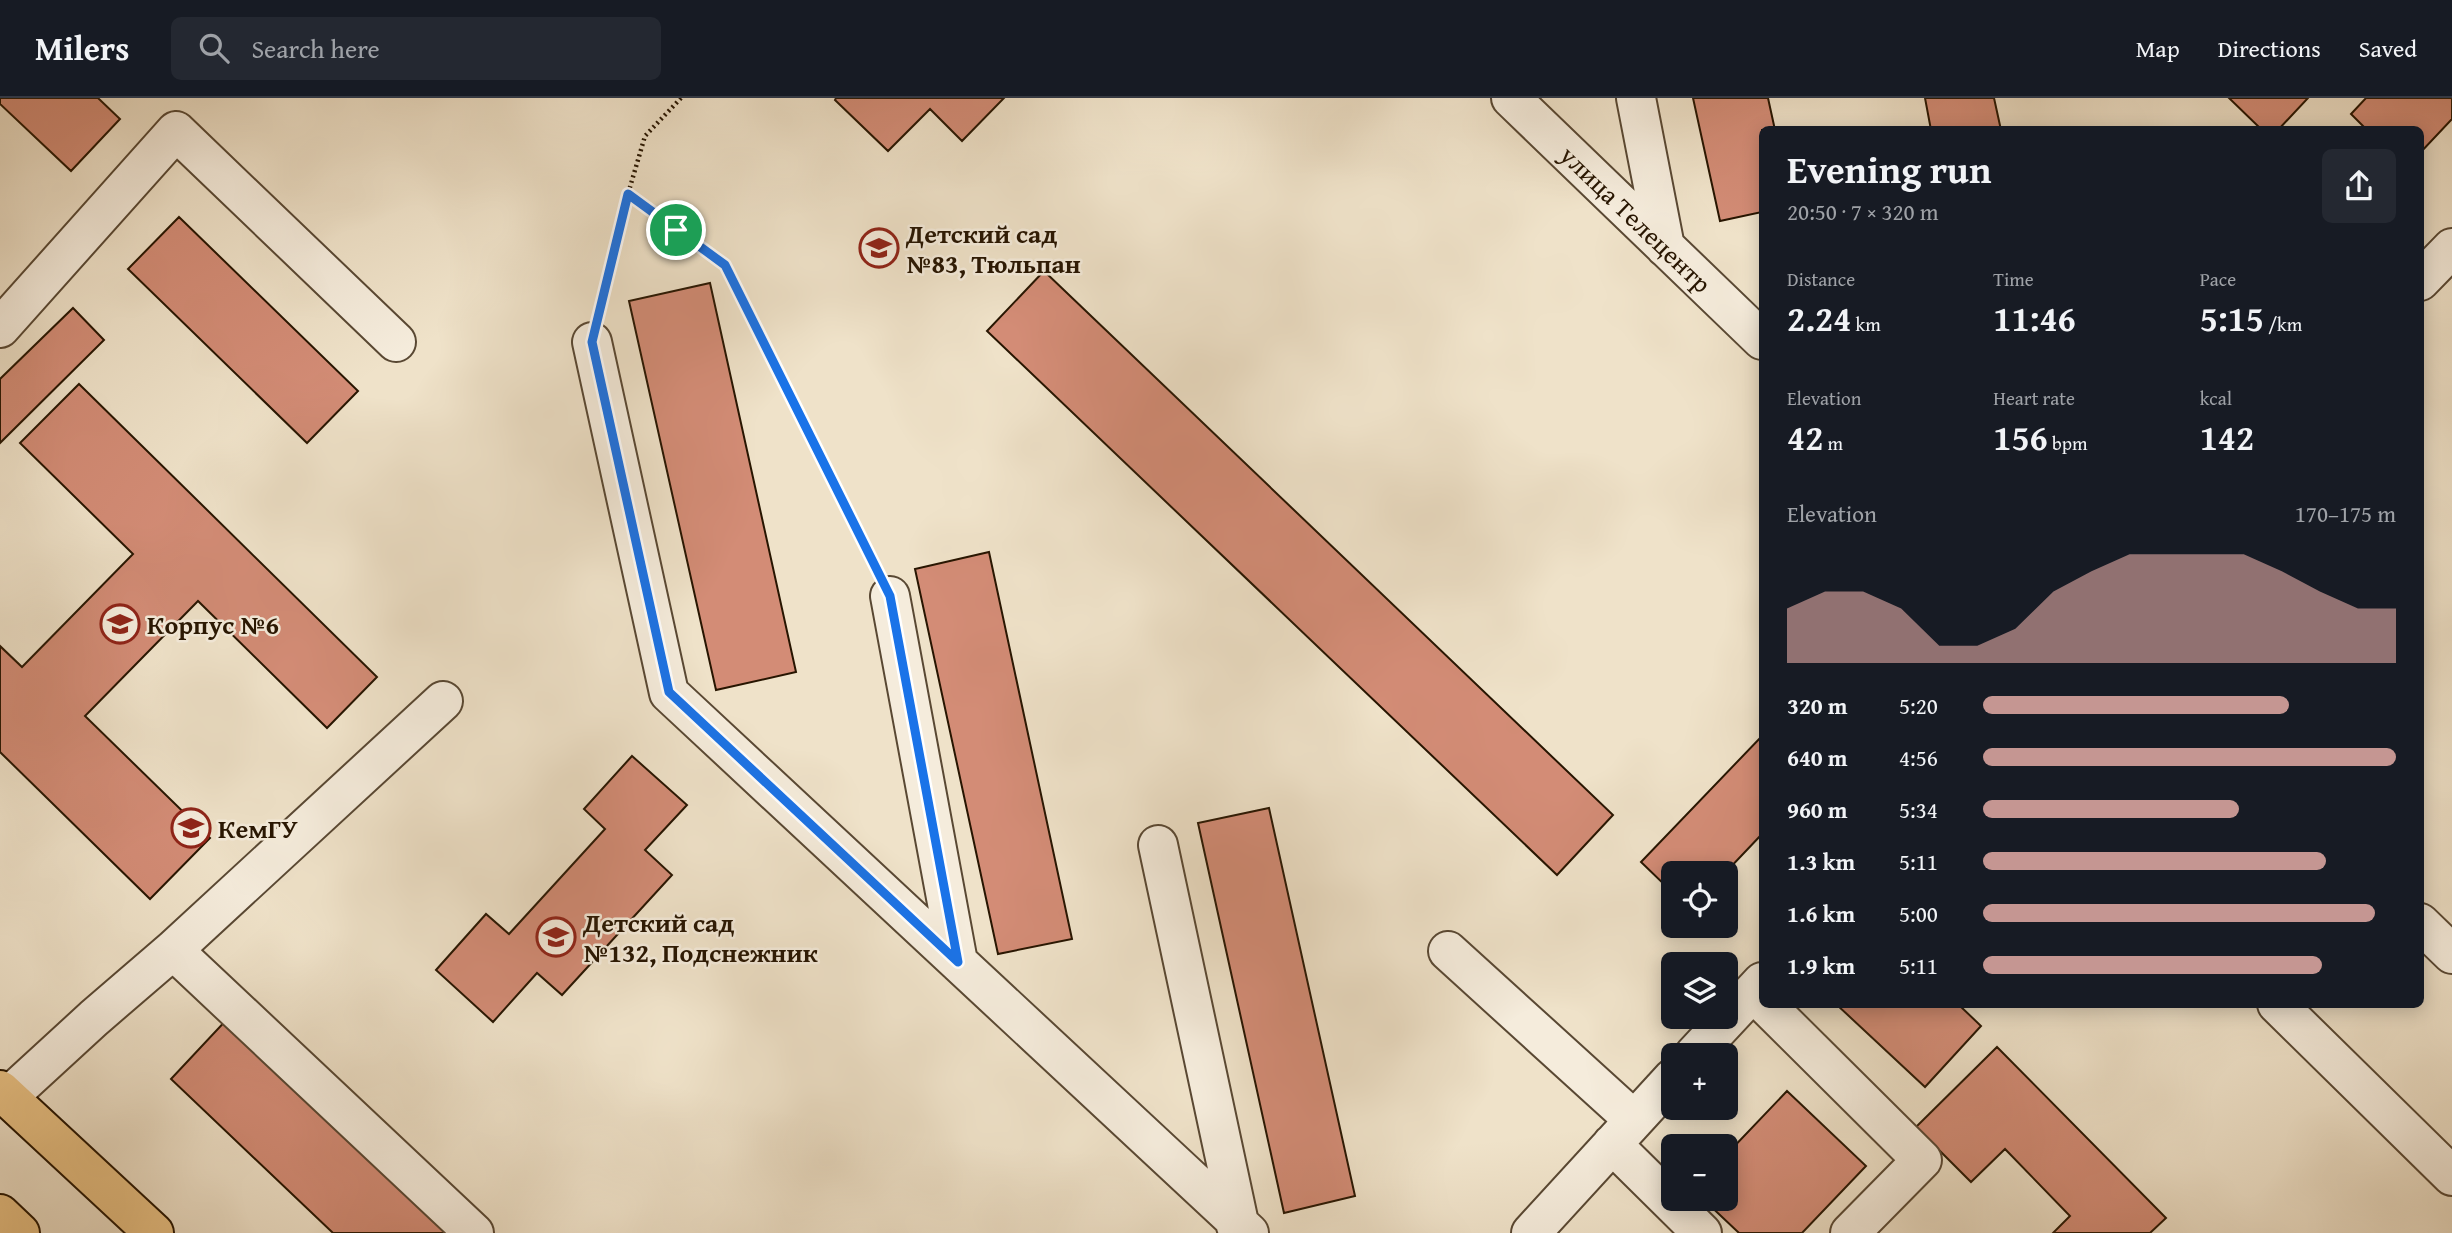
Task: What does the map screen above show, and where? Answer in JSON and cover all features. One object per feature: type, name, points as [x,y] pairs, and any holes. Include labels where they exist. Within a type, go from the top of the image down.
[{"type":"main road","points":[[4,1093],[154,1233]]},
{"type":"main road","points":[[0,1214],[20,1233]]},
{"type":"street","name":"улица Телецентр","points":[[1511,98],[1759,337]]},
{"type":"street","points":[[1636,98],[1665,247]]},
{"type":"street","points":[[0,328],[176,131],[396,342]]},
{"type":"street","points":[[2424,277],[2452,248]]},
{"type":"street","points":[[592,342],[669,692],[1239,1230]]},
{"type":"street","points":[[890,596],[958,962]]},
{"type":"street","points":[[4,1093],[173,950],[443,701]]},
{"type":"street","points":[[1158,845],[1239,1230]]},
{"type":"street","points":[[2424,927],[2452,954]]},
{"type":"street","points":[[173,950],[474,1233]]},
{"type":"street","points":[[1448,951],[1623,1132],[1702,1233]]},
{"type":"street","points":[[1707,1043],[1759,997]]},
{"type":"street","points":[[1774,1008],[1922,1160],[1850,1233]]},
{"type":"street","points":[[2281,1008],[2452,1176]]},
{"type":"street","points":[[1531,1233],[1661,1091]]},
{"type":"path","points":[[592,342],[645,136],[681,98]]},
{"type":"path","points":[[628,194],[725,265],[890,596]]},
{"type":"building","points":[[0,98],[98,98],[120,119],[71,171],[0,104]]},
{"type":"building","points":[[1004,98],[962,141],[930,109],[888,151],[835,100]]},
{"type":"building","points":[[1693,98],[1768,98],[1774,126],[1759,126],[1759,213],[1720,221]]},
{"type":"building","points":[[1925,98],[1994,98],[2000,126],[1930,126]]},
{"type":"building","points":[[2229,98],[2308,98],[2282,126],[2258,126]]},
{"type":"building","points":[[2366,98],[2452,98],[2452,119],[2424,149],[2424,126],[2363,126],[2351,114]]},
{"type":"building","points":[[179,217],[358,391],[307,443],[128,269]]},
{"type":"building","points":[[1044,271],[1613,815],[1557,875],[987,331]]},
{"type":"building","points":[[710,283],[796,672],[716,690],[629,301]]},
{"type":"building","points":[[73,308],[104,340],[0,443],[0,379]]},
{"type":"building","name":"Корпус №6","points":[[79,384],[377,677],[327,728],[198,601],[85,716],[210,838],[150,899],[0,752],[0,646],[22,667],[133,554],[20,443]]},
{"type":"building","points":[[989,552],[1072,939],[998,954],[915,569]]},
{"type":"building","points":[[1759,739],[1759,837],[1736,861],[1661,861],[1661,881],[1641,862]]},
{"type":"building","points":[[632,756],[687,805],[645,850],[672,875],[562,995],[537,973],[493,1022],[436,970],[486,914],[509,934],[605,829],[584,809]]},
{"type":"building","points":[[1269,808],[1355,1196],[1284,1213],[1198,823]]},
{"type":"building","points":[[1840,1008],[1962,1008],[1981,1026],[1925,1087]]},
{"type":"building","points":[[230,1016],[459,1233],[333,1233],[171,1079]]},
{"type":"building","points":[[1997,1047],[2166,1218],[2150,1233],[2053,1233],[2070,1216],[2005,1149],[1971,1182],[1916,1127]]},
{"type":"building","points":[[1787,1091],[1866,1166],[1802,1233],[1739,1233],[1716,1211],[1738,1211],[1738,1142]]},
{"type":"place","name":"Детский сад №83, Тюльпан","points":[[879,248]]},
{"type":"place","name":"Корпус №6","points":[[120,624]]},
{"type":"place","name":"КемГУ","points":[[191,828]]},
{"type":"place","name":"Детский сад №132, Подснежник","points":[[556,937]]},
{"type":"route","points":[[628,194],[676,230],[725,265],[890,596],[958,962],[669,692],[592,342],[628,194]]}]
